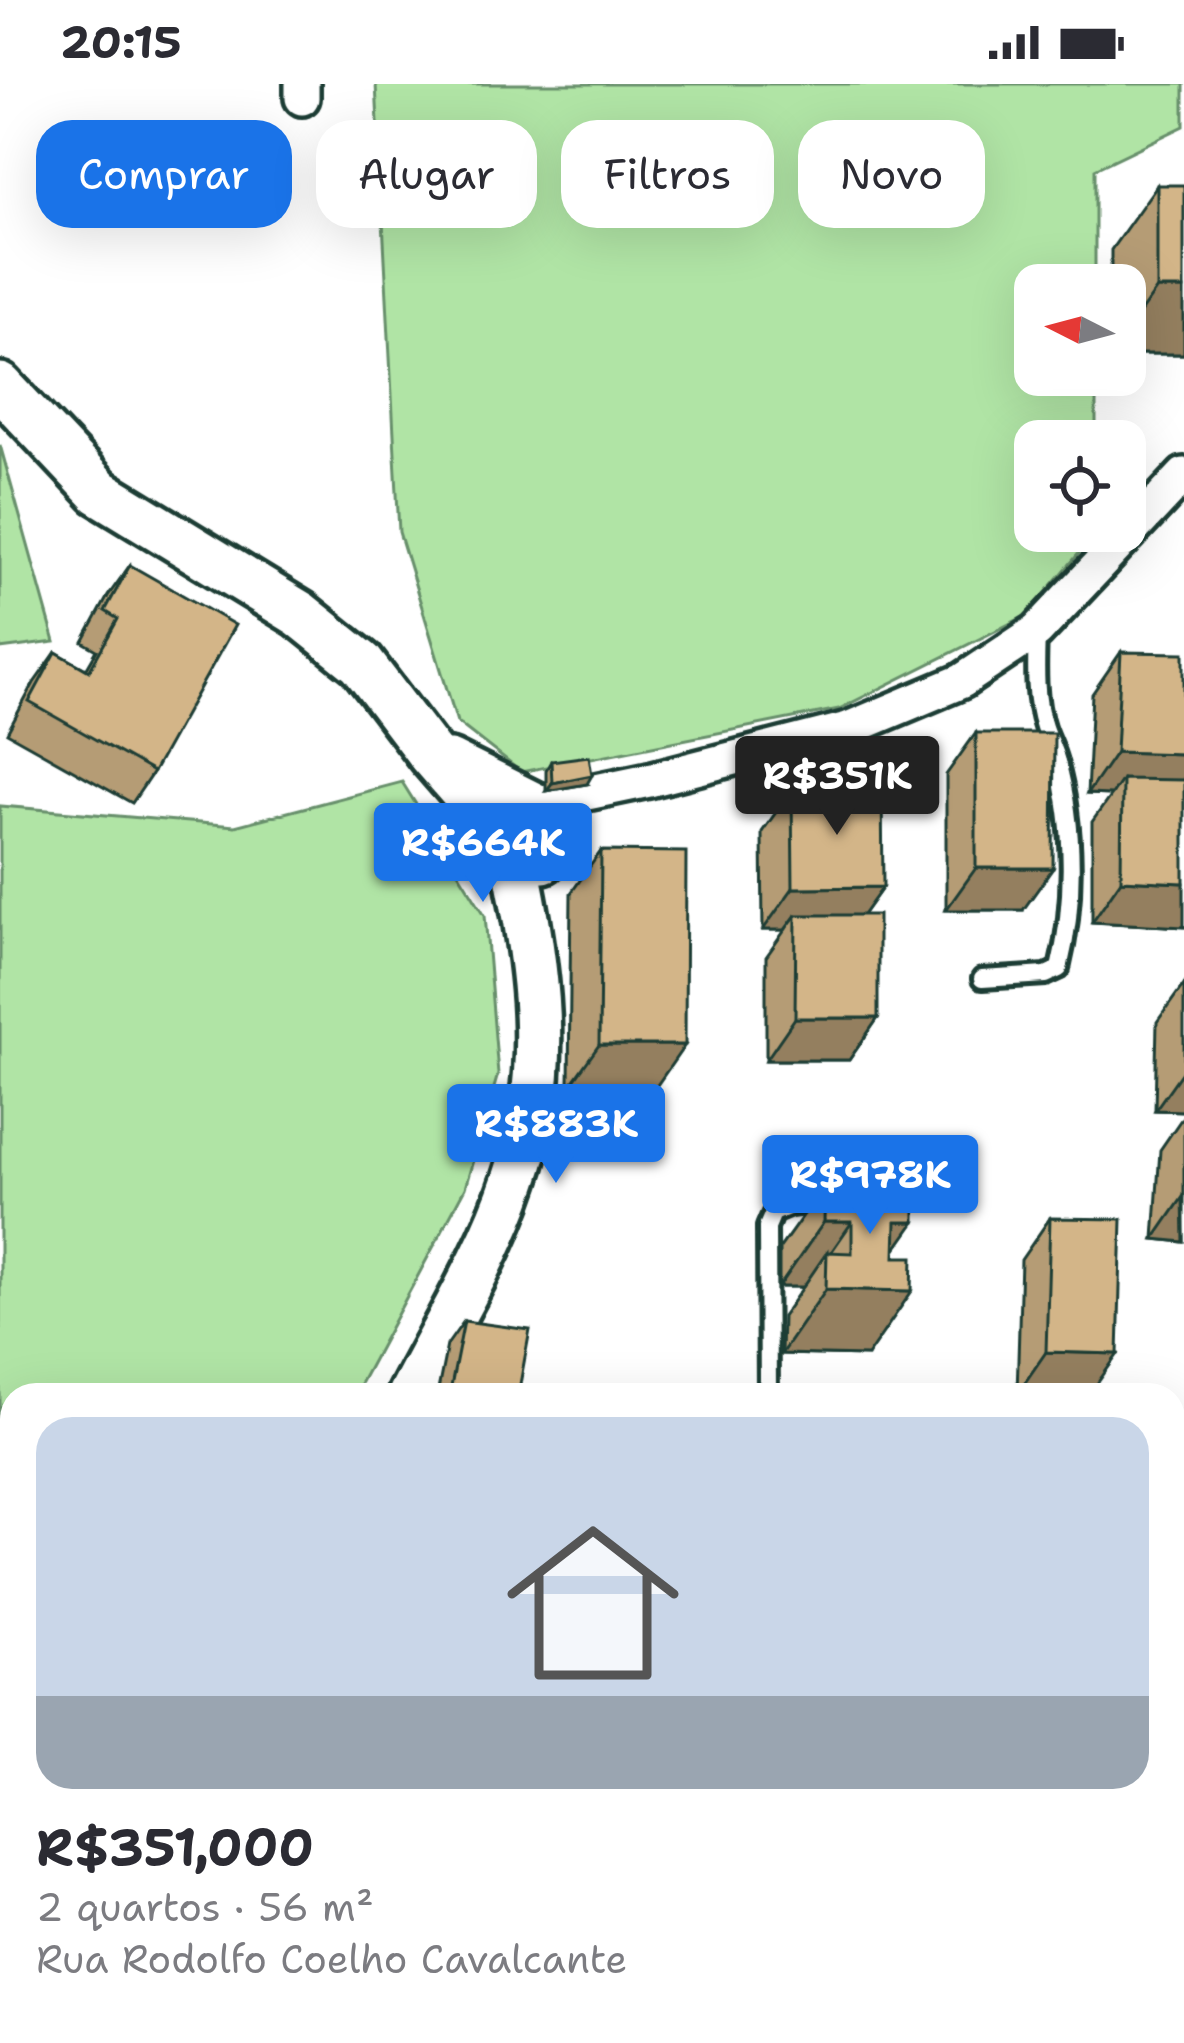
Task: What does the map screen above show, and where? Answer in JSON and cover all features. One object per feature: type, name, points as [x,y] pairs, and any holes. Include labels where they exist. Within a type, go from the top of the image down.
[{"type":"street","points":[[0,386],[100,492],[333,638],[386,692],[430,754],[528,826]]},
{"type":"street","points":[[528,826],[649,780],[848,729],[962,681],[1037,631],[1184,475]]},
{"type":"street","points":[[416,1383],[497,1226],[529,1133],[537,1081],[538,1025],[528,826]]},
{"type":"lane","points":[[982,979],[1046,975],[1059,969],[1064,946],[1069,910],[1066,820],[1058,763],[1042,722],[1037,631]]},
{"type":"lane","points":[[768,1383],[767,1227],[773,1213],[790,1206],[861,1197]]},
{"type":"green space","points":[[376,84],[1184,84],[1184,126],[1095,169],[1095,264],[1014,264],[1014,396],[1096,396],[1096,420],[1014,420],[1014,552],[1080,552],[1027,615],[839,709],[521,772],[457,722],[399,532],[383,228],[537,228],[537,120],[378,120]]},
{"type":"green space","points":[[0,445],[55,642],[0,649]]},
{"type":"green space","points":[[402,782],[485,915],[498,1074],[465,1188],[360,1383],[0,1383],[0,806],[235,826]]},
{"type":"building","points":[[1157,185],[1184,185],[1184,289],[1157,289]]},
{"type":"building","points":[[130,565],[235,625],[153,772],[29,702],[56,652],[89,671],[118,619],[105,611]]},
{"type":"building","points":[[1121,652],[1184,653],[1184,754],[1116,752]]},
{"type":"building","points":[[976,733],[1054,733],[1053,868],[976,868]]},
{"type":"building","points":[[589,756],[592,775],[552,783],[551,761]]},
{"type":"building","points":[[1122,779],[1184,780],[1184,883],[1121,880]]},
{"type":"building","points":[[882,789],[883,887],[793,888],[792,790]]},
{"type":"building","points":[[601,851],[686,852],[685,1045],[599,1045]]},
{"type":"building","points":[[796,915],[878,915],[878,1018],[795,1018]]},
{"type":"building","points":[[825,1185],[915,1186],[915,1222],[896,1222],[895,1257],[913,1257],[912,1291],[826,1289],[827,1252],[852,1253],[852,1222],[824,1222]]},
{"type":"building","points":[[1050,1218],[1122,1219],[1118,1354],[1046,1352]]},
{"type":"building","points":[[464,1321],[530,1330],[520,1383],[452,1383]]}]
